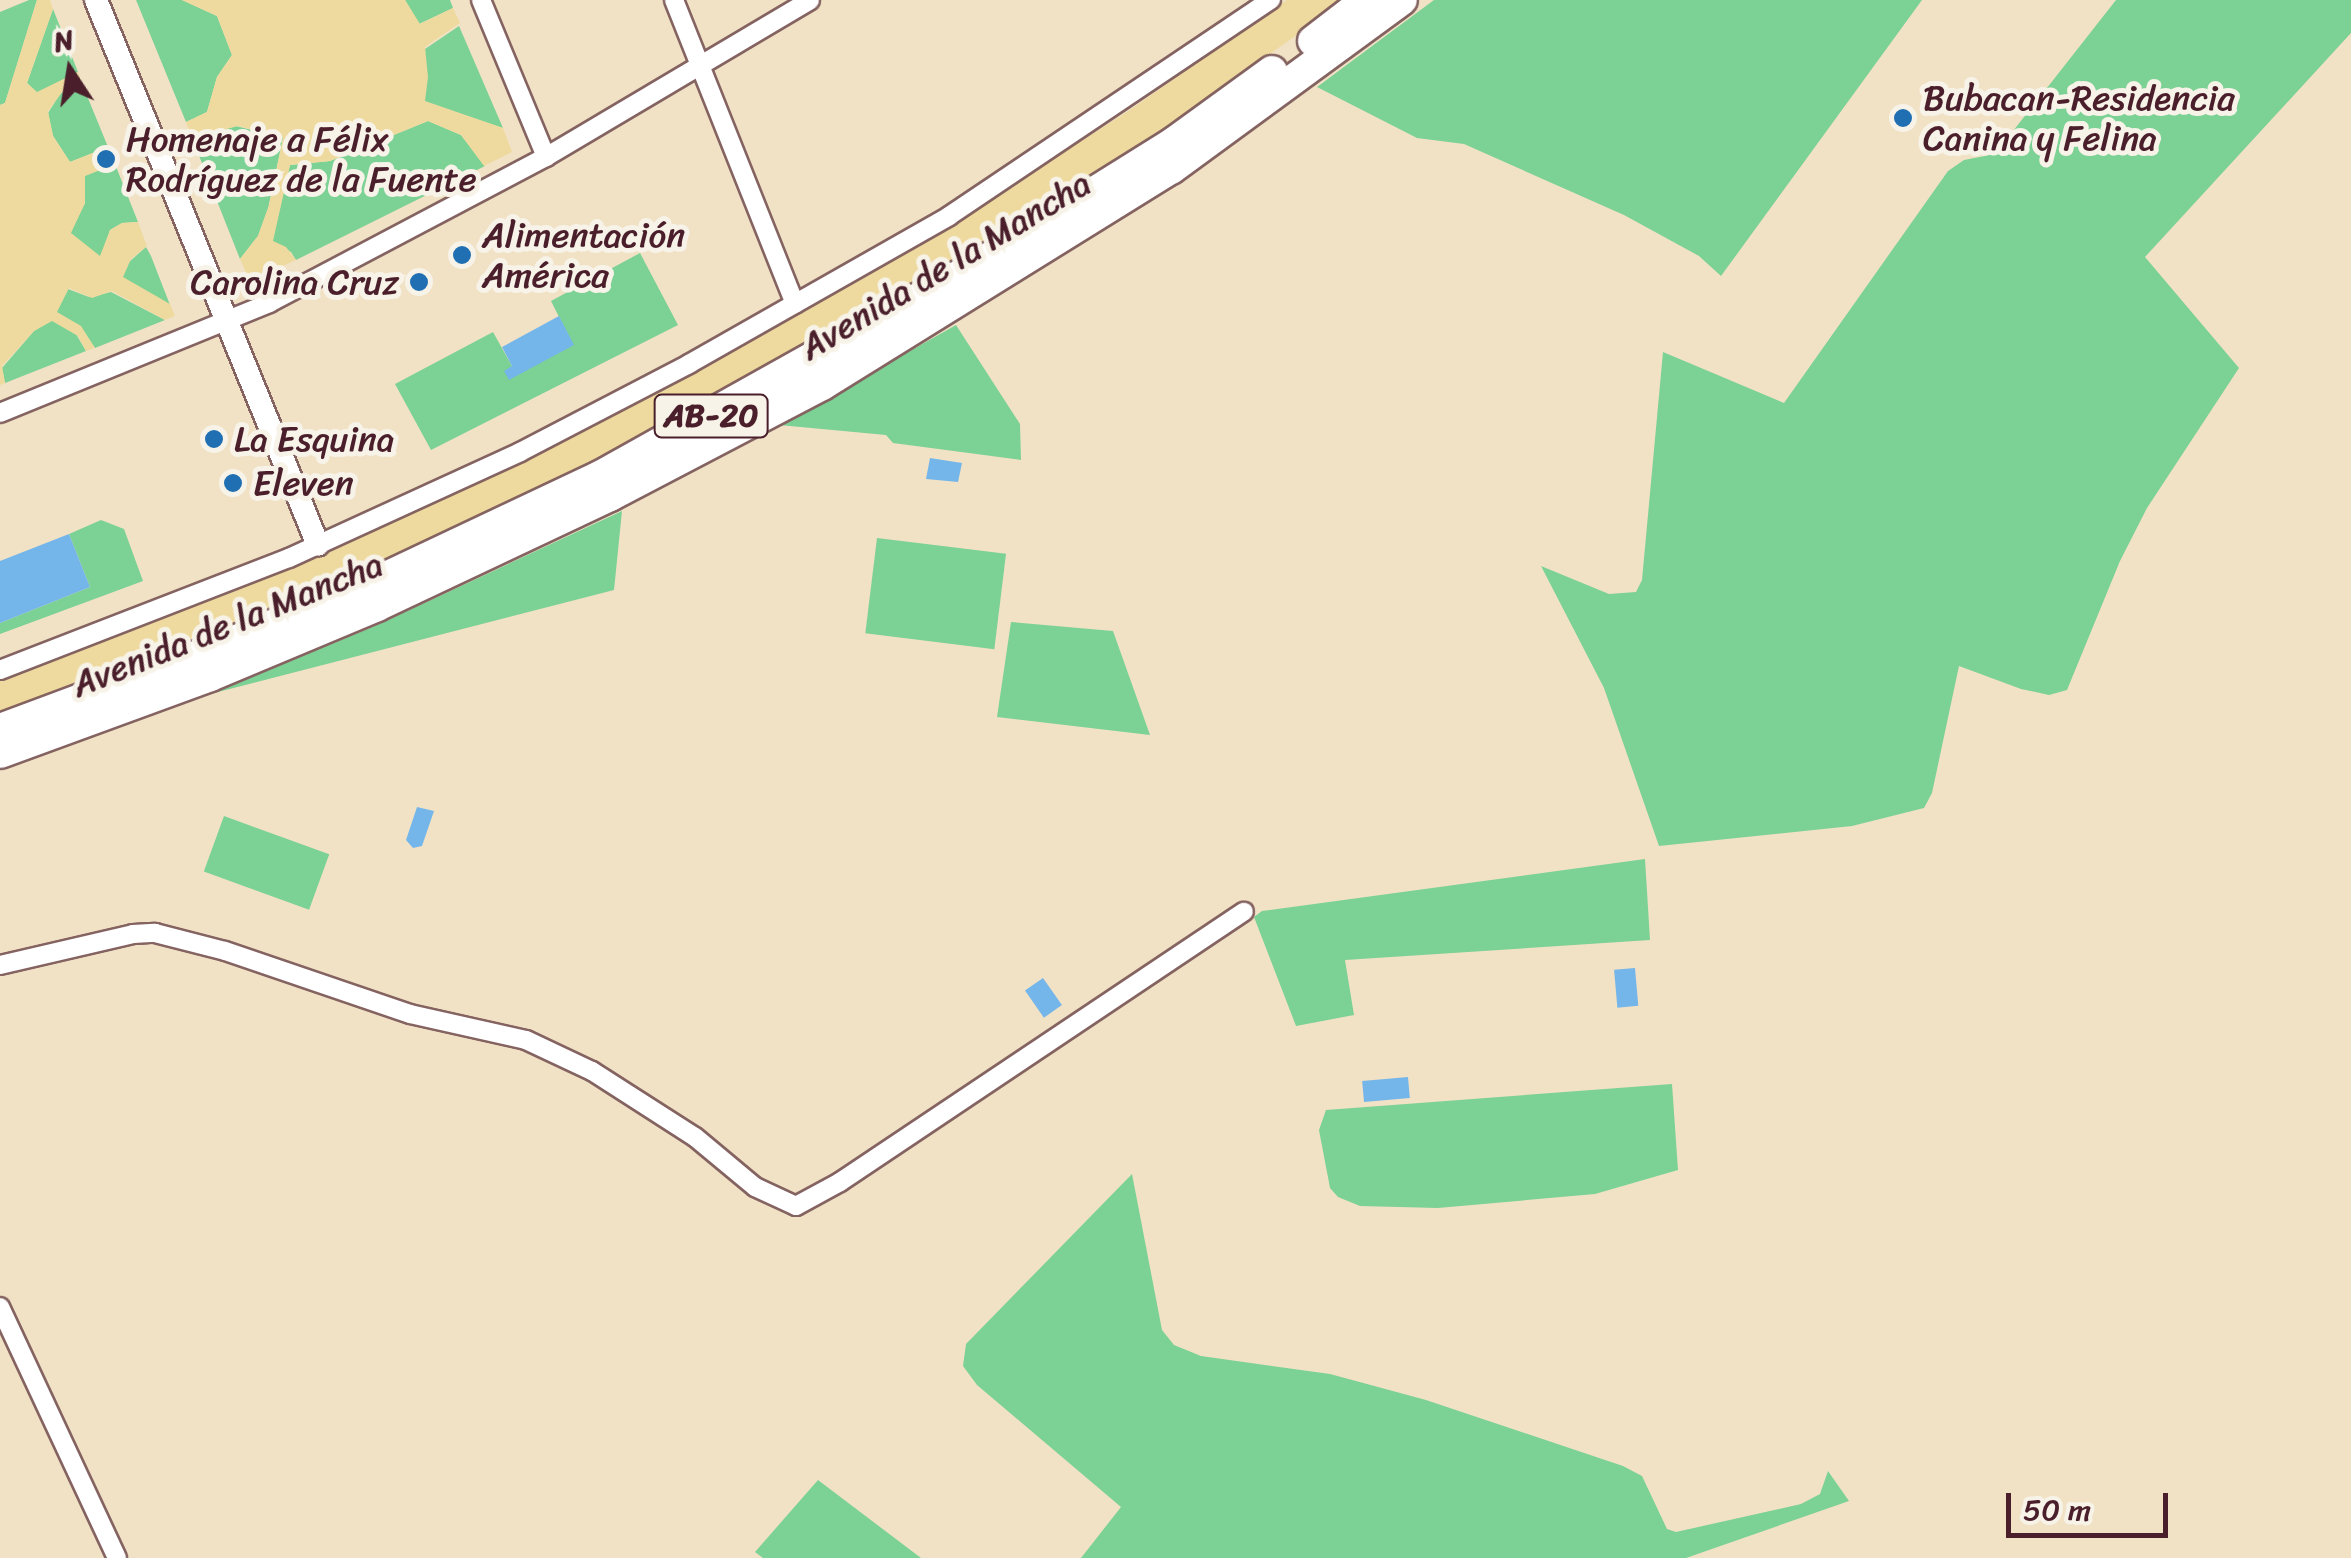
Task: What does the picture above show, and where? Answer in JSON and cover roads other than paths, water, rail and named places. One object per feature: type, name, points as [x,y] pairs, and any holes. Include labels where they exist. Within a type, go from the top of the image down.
[{"type":"main road","name":"Avenida de la Mancha","points":[[0,729],[215,649],[382,579],[617,467],[780,379],[1005,248],[1174,142],[1366,0]]},
{"type":"main road","name":"Avenida de la Mancha","points":[[0,753],[210,676],[360,614],[610,496],[822,385],[1018,266],[1222,134],[1402,0]]},
{"type":"street","points":[[96,0],[318,544]]},
{"type":"street","points":[[482,0],[546,157]]},
{"type":"street","points":[[674,0],[795,304]]},
{"type":"street","points":[[0,413],[226,322],[546,157],[810,0]]},
{"type":"street","name":"Avenida de la Mancha","points":[[0,670],[318,544],[520,452],[949,216],[1271,0]]},
{"type":"street","points":[[0,965],[133,934],[155,934],[225,951],[410,1014],[526,1040],[592,1070],[695,1137],[755,1187],[796,1206],[840,1182],[1244,912]]},
{"type":"street","points":[[0,1307],[118,1558]]},
{"type":"water","points":[[559,316],[574,345],[509,380],[504,371],[512,366],[502,347]]},
{"type":"water","points":[[930,458],[962,463],[958,482],[926,479]]},
{"type":"water","points":[[69,534],[90,587],[0,623],[0,561]]},
{"type":"water","points":[[417,807],[434,811],[422,846],[413,848],[406,840]]},
{"type":"water","points":[[1635,968],[1638,1006],[1617,1008],[1614,970]]},
{"type":"water","points":[[1043,978],[1062,1005],[1044,1018],[1025,991]]},
{"type":"water","points":[[1408,1077],[1410,1098],[1364,1102],[1362,1081]]},
{"type":"place","name":"Bubacan-Residencia Canina y Felina","points":[[1903,118]]},
{"type":"place","name":"Homenaje a Félix Rodríguez de la Fuente","points":[[106,159]]},
{"type":"place","name":"Alimentación América","points":[[462,255]]},
{"type":"place","name":"Carolina Cruz","points":[[419,282]]},
{"type":"place","name":"La Esquina","points":[[214,439]]},
{"type":"place","name":"Eleven","points":[[233,483]]}]
